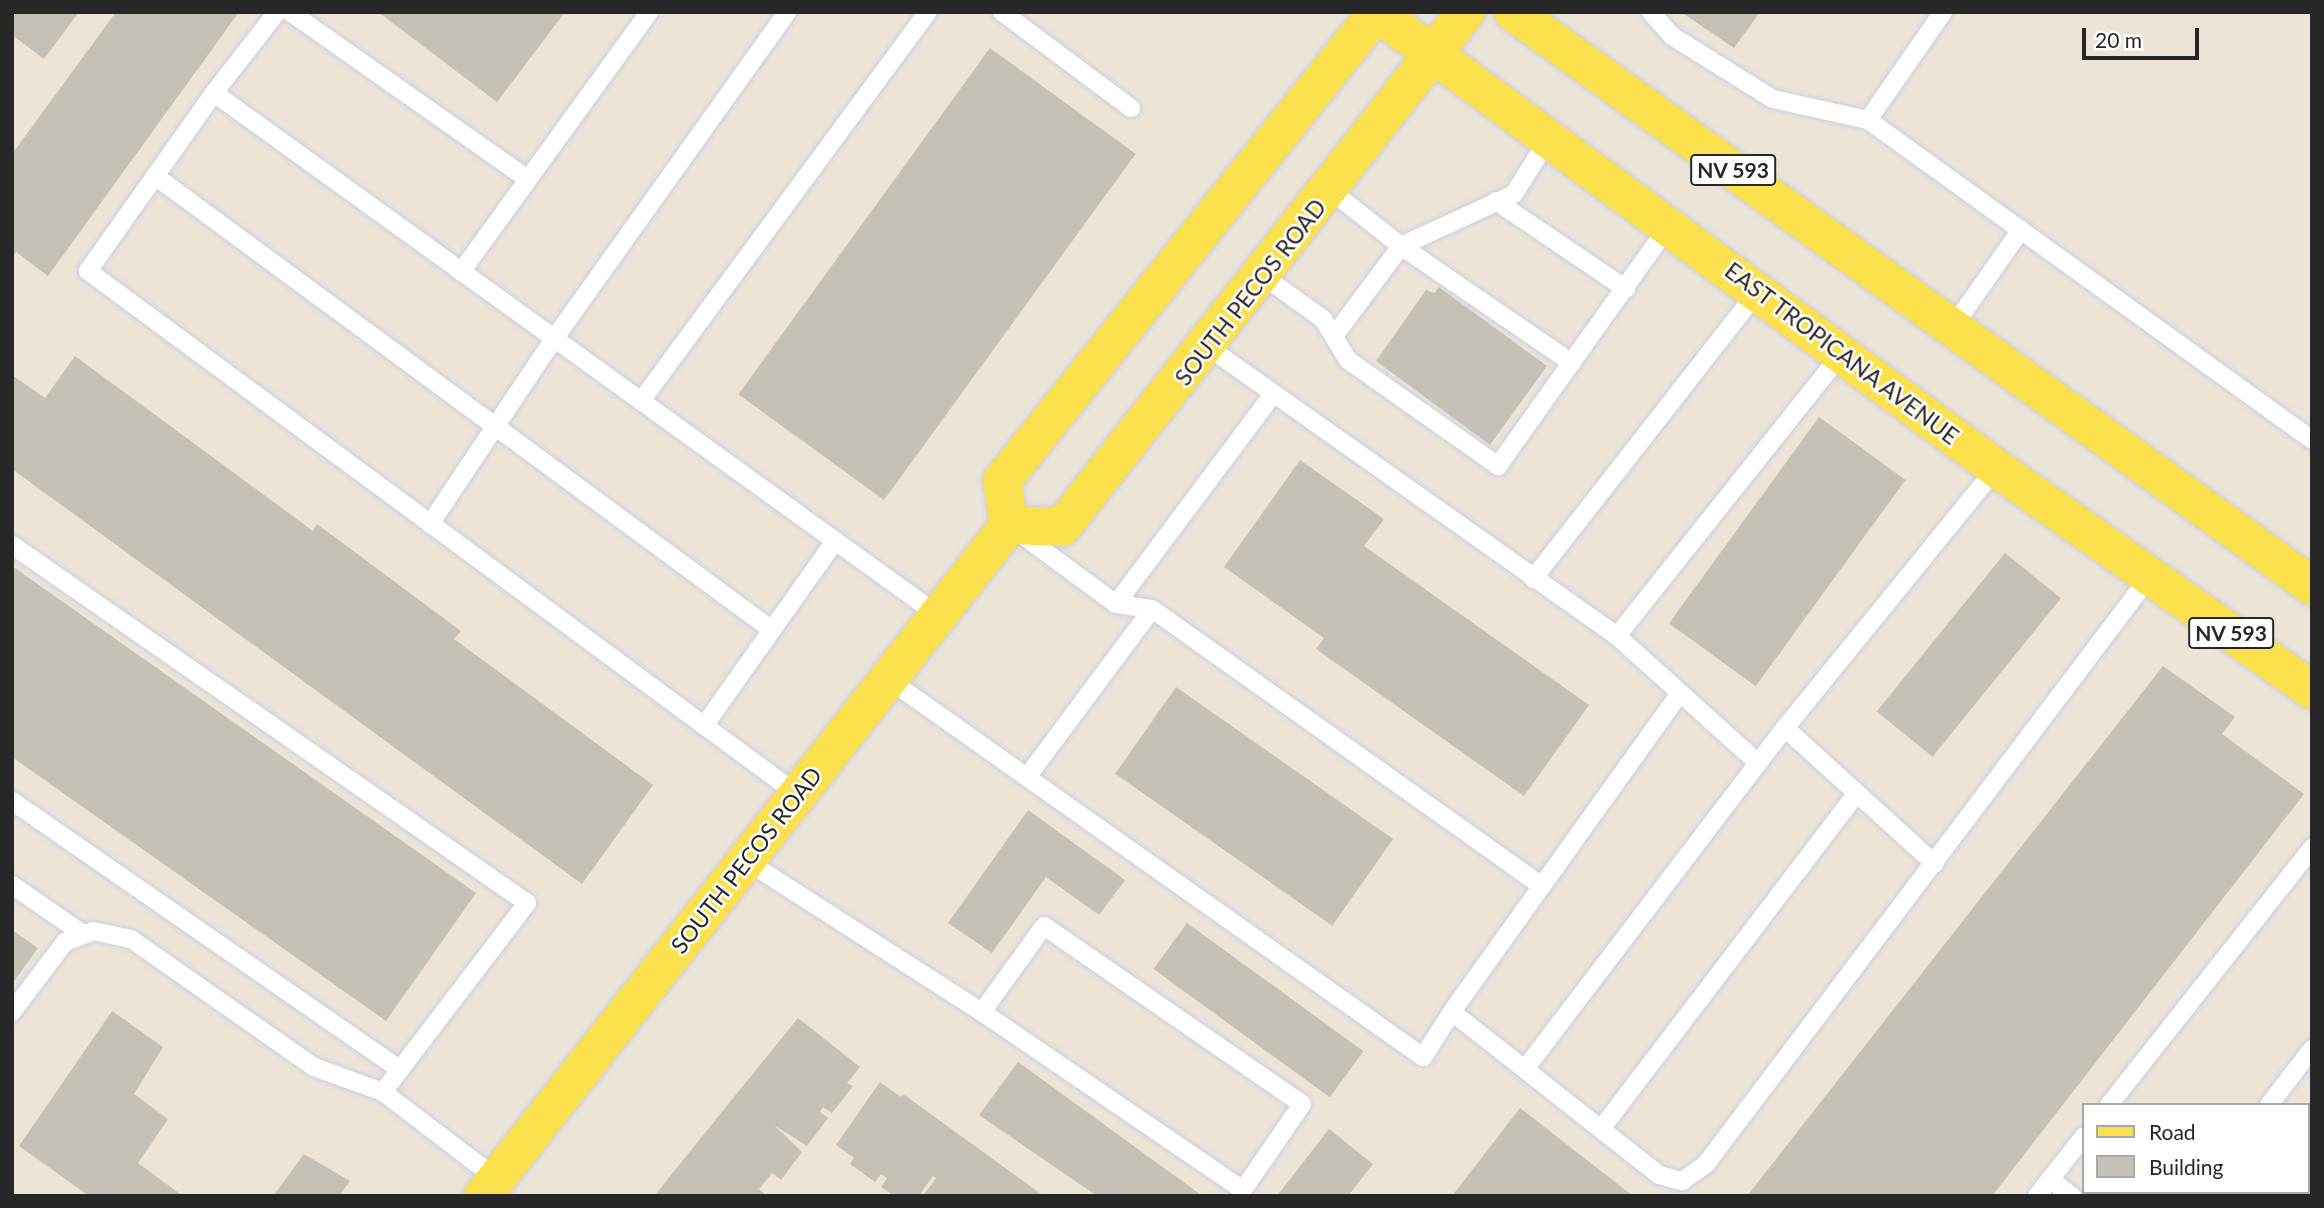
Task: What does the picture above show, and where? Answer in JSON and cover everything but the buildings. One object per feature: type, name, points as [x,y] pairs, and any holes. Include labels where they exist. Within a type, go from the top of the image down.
[{"type":"main road","name":"EAST TROPICANA AVENUE","points":[[1376,12],[1843,352],[1996,468],[2312,690]]},
{"type":"main road","points":[[1009,525],[1002,481],[1376,12]]},
{"type":"main road","name":"SOUTH PECOS ROAD","points":[[490,1187],[1009,525],[1062,527],[1208,347],[1466,12]]},
{"type":"main road","name":"NV 593","points":[[1513,12],[2312,586]]},
{"type":"lane","points":[[277,12],[214,93],[88,271],[797,794]]},
{"type":"lane","points":[[290,12],[528,179]]},
{"type":"lane","points":[[461,272],[649,12]]},
{"type":"lane","points":[[430,524],[554,339],[788,12]]},
{"type":"lane","points":[[641,401],[928,12]]},
{"type":"lane","points":[[1002,12],[1131,108]]},
{"type":"lane","points":[[1651,12],[1672,36],[1773,99],[1868,120],[2312,440]]},
{"type":"lane","points":[[1868,120],[1943,12]]},
{"type":"lane","points":[[214,93],[938,615]]},
{"type":"lane","points":[[1334,336],[1401,246],[1514,194],[1549,138]]},
{"type":"lane","points":[[155,176],[772,630]]},
{"type":"lane","points":[[1330,190],[1401,246],[1572,363]]},
{"type":"lane","points":[[1496,201],[1626,289]]},
{"type":"lane","points":[[1263,276],[1323,319],[1348,360],[1498,466],[1669,225]]},
{"type":"lane","points":[[1952,328],[2021,230]]},
{"type":"lane","points":[[1533,579],[1758,291]]},
{"type":"lane","points":[[1208,347],[1617,636],[1758,763]]},
{"type":"lane","points":[[1617,636],[1843,352]]},
{"type":"lane","points":[[1116,604],[1273,394]]},
{"type":"lane","points":[[1525,1069],[1786,727],[1996,468]]},
{"type":"lane","points":[[1009,525],[1116,604],[1152,609],[1542,886]]},
{"type":"lane","points":[[704,726],[835,541]]},
{"type":"lane","points":[[12,545],[527,903],[383,1092]]},
{"type":"lane","points":[[1452,1012],[1659,1175],[1682,1181],[1706,1164],[2150,576]]},
{"type":"lane","points":[[1027,777],[1152,609]]},
{"type":"lane","points":[[888,679],[1423,1057],[1452,1012],[1680,693]]},
{"type":"lane","points":[[1786,727],[1935,864]]},
{"type":"lane","points":[[1601,1129],[1857,793]]},
{"type":"lane","points":[[12,801],[400,1070]]},
{"type":"lane","points":[[2111,1103],[2312,848]]},
{"type":"lane","points":[[746,860],[982,1012],[1243,1190],[1302,1104],[1044,926],[982,1012]]},
{"type":"lane","points":[[12,885],[83,934]]},
{"type":"lane","points":[[12,1012],[65,942],[93,931],[131,939],[314,1067],[383,1092],[490,1187]]},
{"type":"lane","points":[[2271,1103],[2312,1049]]},
{"type":"lane","points":[[2037,1196],[2082,1139]]},
{"type":"lane","points":[[2050,1179],[2072,1196]]}]
